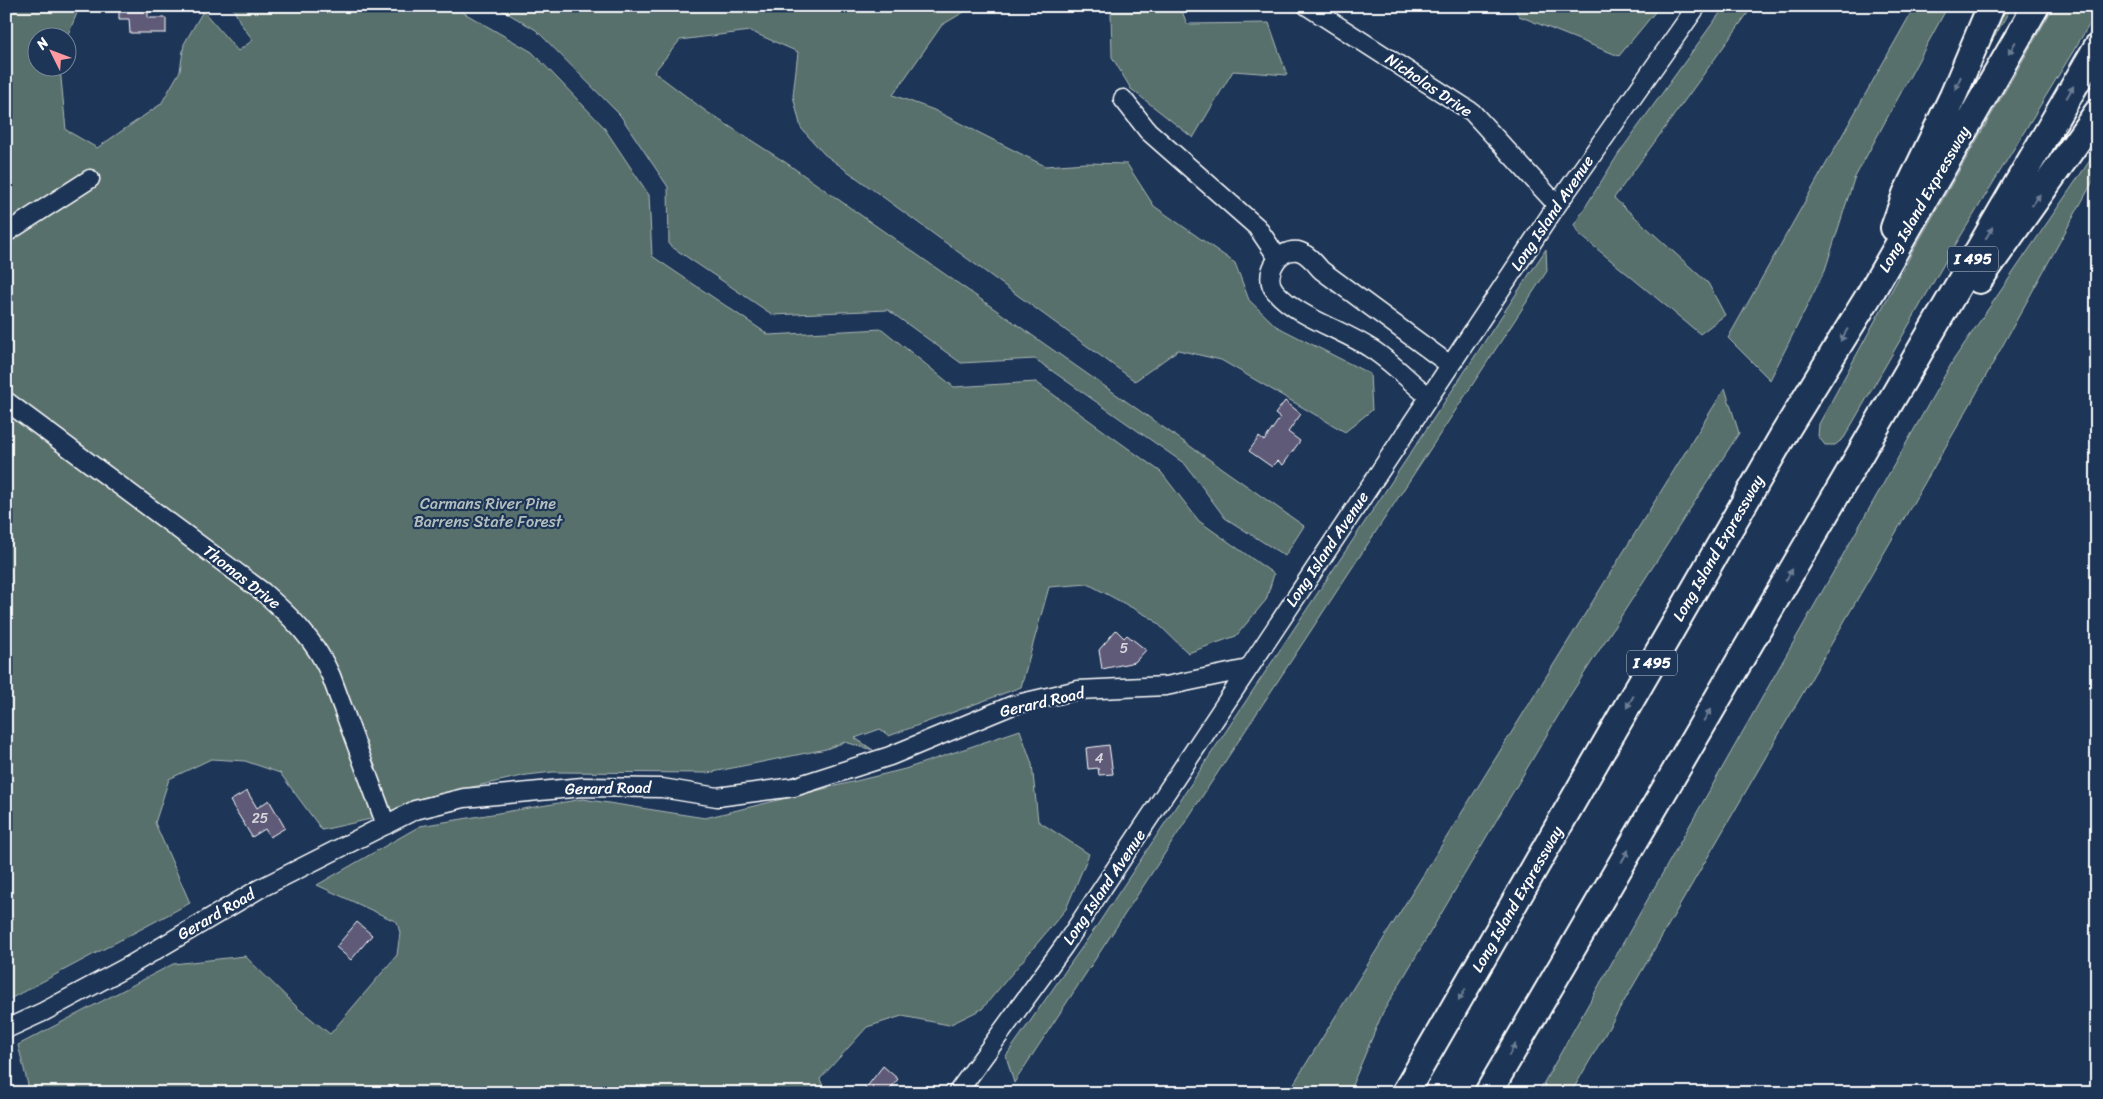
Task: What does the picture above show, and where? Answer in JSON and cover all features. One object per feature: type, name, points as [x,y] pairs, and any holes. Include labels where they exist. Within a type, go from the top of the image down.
[{"type":"highway","points":[[1870,294],[1906,194],[1949,105],[1991,6]]},
{"type":"highway","name":"Long Island Expressway","points":[[1406,1093],[1785,432],[1870,294],[2036,6]]},
{"type":"highway","name":"I 495","points":[[1488,1093],[2097,47]]},
{"type":"highway","points":[[1850,472],[1987,268],[2097,113]]},
{"type":"highway","points":[[1396,1093],[1439,1035]]},
{"type":"street","name":"Nicholas Drive","points":[[1307,6],[1472,112],[1557,205]]},
{"type":"street","name":"Long Island Avenue","points":[[957,1093],[1064,946],[1428,396],[1557,205],[1698,6]]},
{"type":"street","points":[[1123,99],[1148,131],[1257,227],[1278,258]]},
{"type":"street","points":[[6,233],[90,179]]},
{"type":"street","points":[[1428,396],[1371,348],[1301,311],[1275,291],[1271,284],[1270,275],[1278,258],[1288,252],[1296,251],[1304,254],[1322,270],[1450,365]]},
{"type":"street","name":"Thomas Drive","points":[[6,401],[263,592],[297,622],[323,658],[331,676],[386,824]]},
{"type":"street","name":"Gerard Road","points":[[6,1029],[44,1012],[129,966],[259,889],[415,810],[464,798],[583,787],[662,788],[717,797],[794,787],[890,756],[1013,705],[1078,690],[1166,686],[1248,669]]},
{"type":"green space","name":"Carmans River Pine Barrens State Forest","points":[[6,6],[82,6],[71,28],[28,28],[28,78],[61,78],[66,130],[97,148],[161,104],[180,71],[184,44],[203,11],[238,51],[253,40],[241,24],[232,6],[452,6],[532,52],[603,126],[649,195],[652,256],[769,335],[882,329],[954,387],[1036,382],[1161,472],[1199,521],[1274,574],[1266,600],[1236,636],[1188,653],[1153,619],[1088,584],[1049,587],[1021,687],[889,736],[880,729],[855,738],[873,750],[845,742],[826,749],[708,773],[553,772],[527,775],[422,798],[375,818],[322,830],[280,773],[245,761],[211,759],[169,779],[155,823],[190,903],[6,1001]]},
{"type":"green space","points":[[495,6],[974,6],[942,25],[893,95],[934,110],[1045,166],[1085,163],[1127,164],[1154,206],[1235,263],[1249,300],[1276,326],[1370,374],[1372,410],[1345,432],[1221,360],[1178,350],[1135,381],[824,154],[801,128],[793,96],[798,52],[750,31],[680,40],[654,72],[707,112],[785,162],[1304,526],[1285,556],[1225,518],[1185,464],[1035,359],[961,363],[888,310],[773,315],[669,245],[668,187],[620,115],[536,30]]},
{"type":"green space","points":[[1114,6],[1180,6],[1187,24],[1269,23],[1287,75],[1233,71],[1193,138],[1131,89],[1112,57],[1111,13]]},
{"type":"green space","points":[[1514,6],[1660,6],[1619,56],[1519,16]]},
{"type":"green space","points":[[1725,6],[1753,6],[1614,198],[1708,283],[1725,315],[1700,334],[1579,234],[1574,225],[1619,153]]},
{"type":"green space","points":[[1915,6],[1948,6],[1854,179],[1825,270],[1770,380],[1728,338]]},
{"type":"green space","points":[[2001,6],[2012,6],[1991,43],[1986,40]]},
{"type":"green space","points":[[2054,6],[2097,6],[2097,12],[1945,262],[1844,438],[1835,445],[1825,445],[1818,436],[1819,424],[1913,251]]},
{"type":"green space","points":[[2097,150],[2097,174],[1971,403],[1571,1093],[1538,1093],[1954,359]]},
{"type":"green space","points":[[1546,249],[1547,271],[1014,1083],[1006,1056],[1096,927]]},
{"type":"green space","points":[[1725,388],[1739,433],[1571,694],[1383,1012],[1347,1093],[1288,1093]]},
{"type":"green space","points":[[1020,730],[1032,764],[1038,821],[1089,854],[1066,909],[982,1009],[949,1025],[902,1016],[867,1027],[820,1079],[826,1093],[30,1093],[18,1045],[173,964],[245,956],[299,1009],[330,1034],[397,955],[400,933],[397,922],[317,885],[420,826],[583,799],[705,818],[905,769]]},
{"type":"building","points":[[119,6],[148,6],[148,18],[166,18],[166,33],[130,33],[129,19],[119,19]]},
{"type":"building","points":[[1285,401],[1301,414],[1288,432],[1300,441],[1283,465],[1278,461],[1272,467],[1249,451],[1259,437],[1264,441],[1280,418],[1275,414]]},
{"type":"building","points":[[1116,630],[1124,638],[1127,635],[1146,650],[1135,662],[1102,669],[1099,650]]},
{"type":"building","points":[[1109,745],[1113,774],[1099,775],[1098,768],[1088,769],[1086,748]]},
{"type":"building","points":[[247,791],[257,808],[269,800],[285,828],[270,837],[265,829],[252,837],[230,801]]},
{"type":"building","points":[[357,922],[372,935],[351,960],[336,947]]},
{"type":"building","points":[[883,1066],[898,1079],[887,1093],[862,1093]]}]
